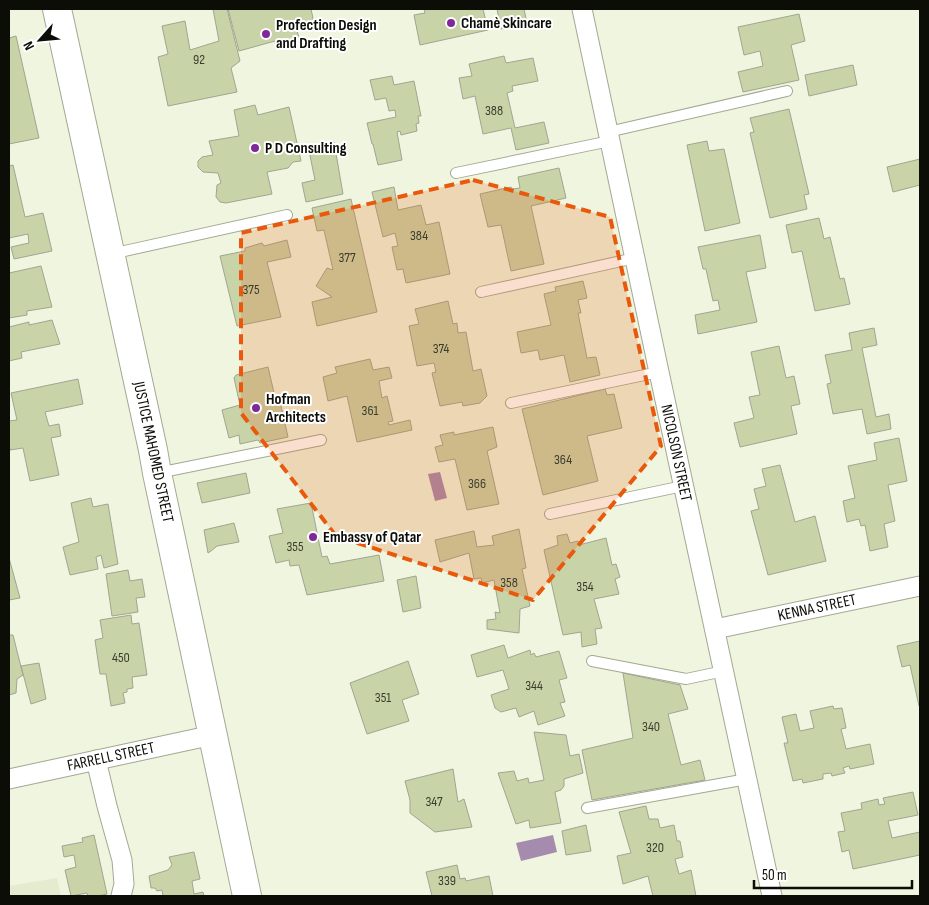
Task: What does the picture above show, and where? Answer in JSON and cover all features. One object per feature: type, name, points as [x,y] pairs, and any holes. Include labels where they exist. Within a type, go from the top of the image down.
[{"type":"main road","name":"JUSTICE MAHOMED STREET","points":[[57,9],[153,450],[247,896]]},
{"type":"street","name":"NICOLSON STREET","points":[[582,9],[772,896]]},
{"type":"street","name":"KENNA STREET","points":[[715,630],[920,586]]},
{"type":"street","name":"FARRELL STREET","points":[[9,779],[213,735]]},
{"type":"street","points":[[96,760],[122,860],[124,884],[121,896]]},
{"type":"lane","points":[[456,172],[787,91]]},
{"type":"lane","points":[[110,254],[287,215]]},
{"type":"lane","points":[[481,292],[635,258]]},
{"type":"lane","points":[[511,403],[659,372]]},
{"type":"lane","points":[[157,473],[322,440]]},
{"type":"lane","points":[[550,514],[684,486]]},
{"type":"lane","points":[[592,661],[686,679],[724,671]]},
{"type":"lane","points":[[587,808],[747,779]]},
{"type":"highlighted area","points":[[473,180],[610,217],[661,446],[533,600],[336,536],[241,413],[241,233]]},
{"type":"shaded area","points":[[440,472],[447,498],[435,501],[428,474]]},
{"type":"shaded area","points":[[553,835],[557,852],[521,861],[516,843]]},
{"type":"shaded area","points":[[57,878],[61,896],[9,896],[9,886]]},
{"type":"building","points":[[213,9],[227,9],[240,61],[231,68],[237,92],[168,106],[158,57],[168,54],[162,26],[185,21],[190,50],[219,41]]},
{"type":"building","name":"Profection Design and Drafting","points":[[228,9],[311,9],[314,23],[296,27],[300,41],[276,47],[275,41],[239,51]]},
{"type":"building","name":"Chamè Skincare","points":[[424,9],[483,9],[488,30],[420,45],[414,15],[425,13]]},
{"type":"building","points":[[497,9],[524,9],[527,23],[501,29]]},
{"type":"building","points":[[799,14],[805,41],[791,45],[799,80],[743,92],[738,72],[763,66],[760,51],[744,55],[738,27]]},
{"type":"building","points":[[16,36],[39,138],[9,144],[9,38]]},
{"type":"building","points":[[504,56],[506,63],[533,58],[538,81],[512,86],[513,91],[507,93],[515,128],[544,122],[549,143],[516,150],[511,128],[483,134],[475,96],[463,99],[459,78],[472,76],[469,64]]},
{"type":"building","points":[[853,65],[857,85],[809,96],[805,75]]},
{"type":"building","points":[[392,76],[394,85],[414,81],[421,116],[418,116],[417,131],[401,135],[400,131],[397,132],[402,160],[378,165],[367,123],[396,117],[395,110],[389,111],[386,98],[375,100],[370,80]]},
{"type":"building","name":"P D Consulting","points":[[255,105],[258,115],[289,107],[301,161],[293,162],[288,168],[267,172],[272,194],[226,203],[220,202],[216,197],[217,185],[221,183],[218,173],[203,172],[198,167],[198,161],[202,157],[213,155],[209,141],[239,136],[234,110]]},
{"type":"building","points":[[789,109],[809,194],[804,195],[807,209],[770,218],[750,133],[754,132],[750,118]]},
{"type":"building","points":[[707,141],[709,151],[724,149],[740,223],[705,231],[687,145]]},
{"type":"building","points":[[334,142],[343,194],[306,202],[302,183],[315,180],[308,146]]},
{"type":"building","points":[[920,159],[920,185],[893,192],[887,167]]},
{"type":"building","points":[[13,165],[25,217],[43,213],[52,251],[14,259],[11,247],[29,243],[28,234],[9,238],[9,166]]},
{"type":"building","points":[[559,168],[566,198],[531,206],[544,264],[511,271],[501,225],[488,227],[480,194],[511,187],[512,189],[520,188],[518,177]]},
{"type":"building","points":[[394,187],[398,210],[421,205],[426,225],[439,222],[450,274],[406,283],[403,269],[397,270],[392,247],[398,246],[395,233],[383,237],[372,192]]},
{"type":"building","points":[[351,199],[377,312],[317,326],[312,302],[332,297],[316,286],[327,268],[333,270],[324,230],[317,231],[312,208]]},
{"type":"building","points":[[819,218],[824,239],[830,237],[840,279],[844,278],[850,304],[815,311],[802,251],[792,253],[786,225]]},
{"type":"building","points":[[760,235],[766,268],[746,272],[757,322],[698,334],[695,315],[720,310],[718,300],[713,301],[706,269],[703,269],[698,247]]},
{"type":"building","points":[[287,240],[291,257],[267,262],[281,317],[237,326],[220,256],[245,251],[245,248],[262,243],[264,246]]},
{"type":"building","points":[[41,266],[52,307],[27,311],[27,315],[9,318],[9,273]]},
{"type":"building","points":[[583,281],[587,298],[578,300],[581,313],[578,313],[587,358],[596,357],[600,375],[570,382],[564,355],[540,360],[538,350],[521,353],[517,332],[551,325],[544,294],[556,291],[555,287]]},
{"type":"building","points":[[448,301],[453,324],[457,323],[458,333],[466,332],[473,371],[481,369],[487,396],[480,403],[463,406],[462,402],[440,406],[432,373],[436,372],[434,363],[417,366],[409,326],[419,324],[415,309]]},
{"type":"building","points":[[52,320],[60,344],[21,352],[22,358],[9,361],[9,327],[29,322],[29,325]]},
{"type":"building","points":[[874,328],[877,345],[862,348],[876,417],[889,414],[891,429],[867,434],[862,409],[833,414],[827,384],[831,383],[825,355],[852,350],[849,333]]},
{"type":"building","points":[[779,346],[786,378],[794,376],[800,404],[791,406],[797,434],[740,447],[734,423],[754,418],[749,397],[760,395],[751,352]]},
{"type":"building","points":[[370,359],[373,370],[389,367],[392,378],[379,381],[382,398],[387,396],[393,421],[388,422],[389,425],[410,420],[412,430],[357,442],[347,396],[328,401],[323,377],[337,373],[335,367]]},
{"type":"building","name":"Hofman Architects","points":[[268,367],[275,397],[279,397],[288,437],[260,443],[258,440],[240,444],[239,435],[229,438],[222,410],[240,405],[234,378],[236,375]]},
{"type":"building","points":[[78,379],[83,404],[45,412],[49,426],[59,424],[61,436],[51,438],[59,475],[30,481],[23,448],[10,450],[9,421],[17,420],[11,393]]},
{"type":"building","points":[[605,389],[607,395],[614,394],[622,428],[587,436],[598,481],[543,495],[522,409]]},
{"type":"building","points":[[493,427],[497,447],[487,451],[499,504],[467,510],[455,459],[439,462],[435,447],[443,445],[440,435],[454,432],[454,435]]},
{"type":"building","points":[[899,438],[907,481],[888,485],[895,521],[884,524],[888,547],[870,551],[865,525],[861,526],[859,519],[847,522],[843,501],[855,498],[848,466],[877,460],[874,443]]},
{"type":"building","points":[[780,465],[795,522],[815,516],[826,561],[768,575],[751,511],[759,509],[754,489],[766,486],[762,469]]},
{"type":"building","points":[[246,473],[250,493],[202,503],[197,483]]},
{"type":"building","points":[[91,498],[93,507],[108,504],[118,564],[104,568],[101,555],[96,557],[98,569],[70,575],[63,547],[79,542],[71,503]]},
{"type":"building","name":"Embassy of Qatar","points":[[311,503],[322,557],[327,556],[330,564],[379,555],[384,581],[307,595],[299,565],[290,566],[289,560],[276,563],[269,536],[283,533],[277,509]]},
{"type":"building","points":[[234,523],[239,542],[217,546],[208,553],[204,530]]},
{"type":"building","points":[[519,529],[526,568],[522,569],[530,606],[520,609],[519,633],[487,629],[487,620],[496,619],[495,612],[500,613],[494,580],[482,583],[481,578],[474,579],[469,553],[440,562],[435,540],[474,531],[477,547],[494,545],[492,536]]},
{"type":"building","points":[[567,534],[570,543],[578,541],[579,545],[606,538],[612,565],[616,564],[620,577],[615,579],[619,594],[594,599],[602,628],[595,629],[597,644],[582,647],[581,632],[563,635],[544,550],[558,545],[557,536]]},
{"type":"building","points":[[9,558],[20,598],[9,600]]},
{"type":"building","points":[[128,570],[130,581],[142,579],[145,597],[136,598],[138,612],[112,616],[106,574]]},
{"type":"building","points":[[416,576],[421,608],[403,612],[397,580]]},
{"type":"building","points":[[131,615],[132,624],[139,623],[147,675],[132,677],[133,688],[127,689],[127,692],[123,693],[125,703],[111,706],[106,674],[100,674],[95,640],[103,638],[100,620]]},
{"type":"building","points":[[9,635],[13,635],[23,675],[17,679],[16,693],[9,695]]},
{"type":"building","points":[[920,641],[919,706],[910,665],[902,667],[897,646]]},
{"type":"building","points":[[504,645],[508,658],[530,650],[531,655],[534,653],[536,657],[559,651],[567,678],[559,680],[565,702],[560,703],[565,716],[538,725],[534,711],[519,717],[516,708],[501,712],[495,708],[491,695],[509,689],[503,670],[477,677],[471,655]]},
{"type":"building","points":[[408,661],[419,694],[402,700],[409,721],[367,734],[350,683]]},
{"type":"building","points":[[39,663],[46,699],[31,704],[21,666]]},
{"type":"building","points":[[623,673],[680,685],[688,709],[668,714],[681,765],[700,760],[705,780],[592,800],[582,750],[633,738]]},
{"type":"building","points":[[833,706],[834,709],[842,708],[846,728],[841,729],[846,749],[870,744],[874,764],[850,769],[849,766],[843,768],[845,773],[832,776],[831,773],[823,774],[823,779],[803,783],[802,779],[793,781],[784,743],[788,743],[782,717],[796,714],[800,731],[814,728],[810,711]]},
{"type":"building","points":[[534,732],[566,735],[570,756],[579,754],[583,773],[564,779],[564,786],[561,790],[555,792],[561,823],[530,828],[529,820],[516,824],[498,773],[514,771],[517,781],[528,778],[529,783],[544,780]]},
{"type":"building","points":[[453,769],[458,802],[464,799],[472,827],[435,832],[410,813],[410,800],[405,781]]},
{"type":"building","points":[[913,792],[918,815],[888,821],[892,838],[920,832],[920,855],[853,869],[849,850],[842,852],[838,832],[845,831],[841,813],[862,809],[861,803],[878,799],[879,805],[885,804],[883,798]]},
{"type":"building","points":[[646,806],[649,819],[658,819],[660,828],[674,825],[683,857],[675,859],[679,874],[691,870],[696,896],[653,896],[648,876],[623,884],[617,856],[631,853],[619,812]]},
{"type":"building","points":[[586,825],[591,851],[566,855],[562,831]]},
{"type":"building","points":[[94,835],[107,894],[88,896],[87,893],[71,896],[65,870],[76,867],[74,855],[64,857],[62,846],[83,842],[82,838]]},
{"type":"building","points":[[194,852],[200,879],[192,881],[194,894],[203,892],[204,896],[163,896],[162,890],[157,891],[155,888],[151,888],[149,876],[168,870],[172,865],[169,857]]},
{"type":"building","points":[[457,865],[460,879],[465,878],[466,881],[489,876],[493,896],[432,896],[426,872]]},
{"type":"place","name":"Chamè Skincare","points":[[451,23]]},
{"type":"place","name":"Profection Design and Drafting","points":[[266,34]]},
{"type":"place","name":"P D Consulting","points":[[255,148]]},
{"type":"place","name":"Hofman Architects","points":[[256,408]]},
{"type":"place","name":"Embassy of Qatar","points":[[313,537]]}]
